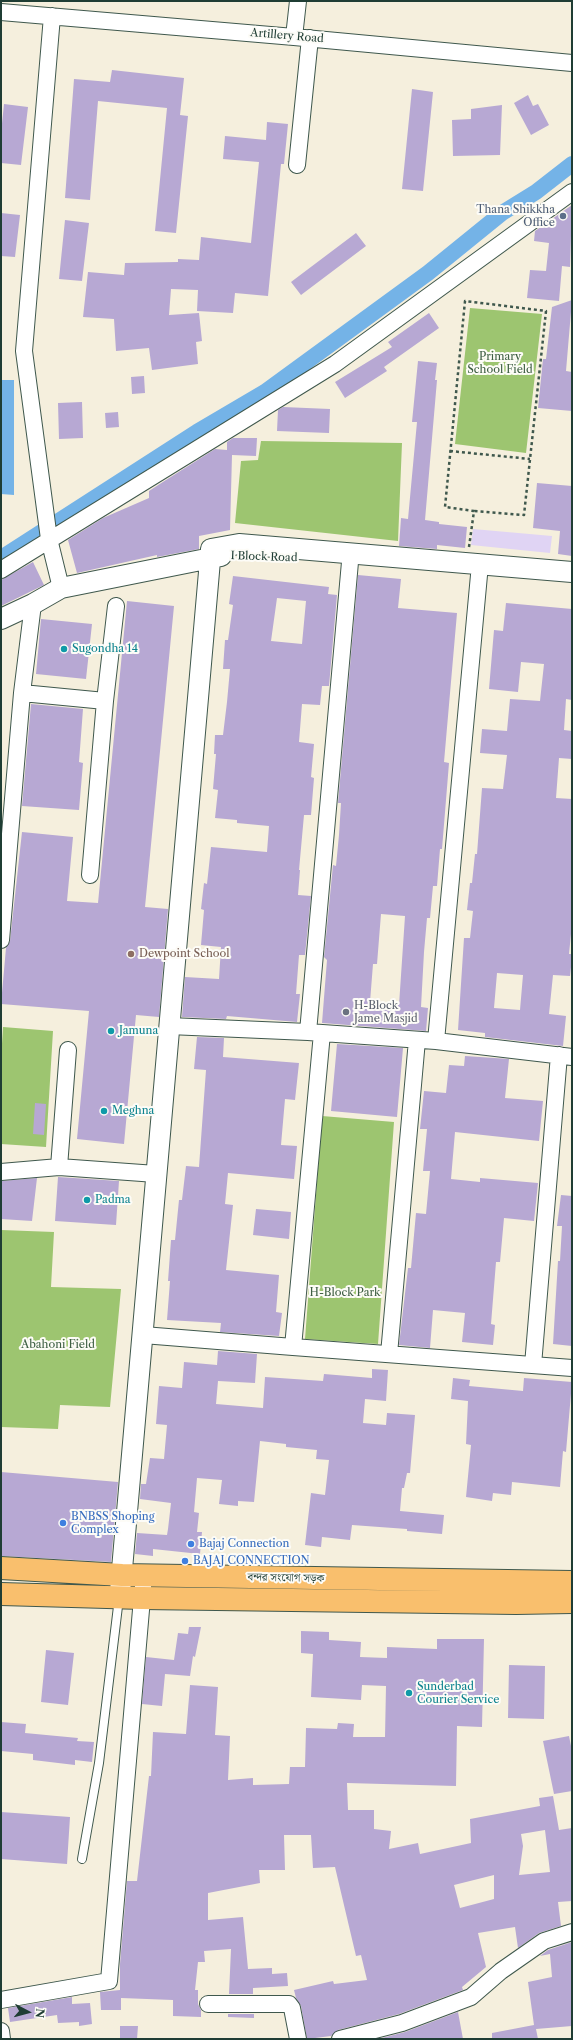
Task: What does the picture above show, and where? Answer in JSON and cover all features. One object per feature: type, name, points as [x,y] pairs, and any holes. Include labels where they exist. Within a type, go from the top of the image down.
[{"type":"highway","name":"বন্দর সংযোগ সড়ক","points":[[1,1568],[122,1575],[572,1582]]},
{"type":"highway","name":"বন্দর সংযোগ সড়ক","points":[[1,1594],[119,1598],[516,1603],[572,1602]]},
{"type":"street","points":[[297,165],[302,37],[298,1]]},
{"type":"street","name":"Artillery Road","points":[[1,12],[302,37],[572,63]]},
{"type":"street","points":[[52,16],[24,351],[49,539],[61,588]]},
{"type":"street","points":[[1,570],[335,364],[572,192]]},
{"type":"street","name":"I Block Road","points":[[572,572],[473,569],[238,554],[209,558],[211,549],[239,544],[473,569],[572,583]]},
{"type":"street","points":[[1,619],[33,604],[61,588],[209,558],[143,1335],[119,1598]]},
{"type":"street","points":[[293,1347],[350,562]]},
{"type":"street","points":[[436,1041],[473,569]]},
{"type":"street","points":[[1,940],[22,693],[33,604]]},
{"type":"street","points":[[90,875],[105,702],[116,606]]},
{"type":"street","points":[[22,693],[105,702]]},
{"type":"street","points":[[169,1026],[315,1032],[436,1041],[565,1056],[533,1365]]},
{"type":"street","points":[[389,1354],[417,1040]]},
{"type":"street","points":[[59,1167],[68,1050]]},
{"type":"street","points":[[1,1172],[59,1167],[156,1174]]},
{"type":"street","points":[[143,1335],[572,1368]]},
{"type":"street","points":[[1,2000],[109,1981],[144,1575]]},
{"type":"street","points":[[340,2039],[402,2023],[471,1997],[501,1971],[544,1941],[572,1932]]},
{"type":"street","points":[[208,2004],[289,2004],[292,2008],[298,2039]]},
{"type":"street","points":[[1,2031],[2,2039]]},
{"type":"lane","points":[[82,1859],[99,1763],[119,1598]]},
{"type":"path","points":[[465,301],[546,311],[530,459],[524,515],[445,507],[465,301]]},
{"type":"path","points":[[450,451],[530,459]]},
{"type":"path","points":[[473,569],[474,511]]},
{"type":"shaded area","points":[[473,529],[552,536],[550,553],[471,545]]},
{"type":"green space","name":"Primary School Field","points":[[470,308],[542,314],[526,453],[455,444]]},
{"type":"green space","points":[[261,441],[402,443],[398,541],[235,523],[241,461],[258,460]]},
{"type":"green space","points":[[3,1027],[53,1031],[46,1147],[1,1144],[1,1060]]},
{"type":"green space","name":"H-Block Park","points":[[322,1116],[394,1122],[378,1344],[305,1339]]},
{"type":"green space","name":"Abahoni Field","points":[[1,1230],[54,1232],[51,1287],[121,1289],[110,1407],[60,1405],[58,1429],[1,1427]]},
{"type":"water","points":[[1,380],[14,380],[14,495],[1,494]]},
{"type":"building","points":[[112,70],[184,78],[180,115],[188,116],[176,233],[155,231],[167,108],[98,101],[90,200],[65,198],[74,79],[110,82]]},
{"type":"building","points":[[412,89],[433,92],[423,191],[402,189]]},
{"type":"building","points":[[528,95],[533,106],[538,104],[549,125],[531,135],[514,103]]},
{"type":"building","points":[[4,104],[28,107],[21,165],[1,163],[1,133]]},
{"type":"building","points":[[502,105],[500,155],[453,156],[452,120],[471,119],[471,109]]},
{"type":"building","points":[[267,122],[288,124],[284,164],[281,164],[268,296],[235,293],[233,313],[197,311],[198,290],[171,289],[169,315],[199,313],[202,341],[196,342],[198,364],[152,370],[149,348],[116,351],[114,319],[83,317],[88,272],[124,275],[125,263],[178,262],[178,259],[199,260],[201,237],[251,243],[259,162],[223,159],[225,136],[266,140]]},
{"type":"building","points":[[572,205],[570,267],[562,266],[559,301],[527,298],[530,270],[546,271],[549,243],[534,241],[535,231]]},
{"type":"building","points":[[1,213],[20,215],[15,257],[1,256]]},
{"type":"building","points":[[65,220],[89,223],[82,281],[59,279]]},
{"type":"building","points":[[356,233],[366,246],[301,295],[291,282]]},
{"type":"building","points":[[572,300],[566,371],[572,372],[572,411],[538,408],[543,359],[546,359],[552,307]]},
{"type":"building","points":[[429,313],[439,328],[384,367],[387,371],[345,398],[335,382],[392,347],[388,342]]},
{"type":"building","points":[[418,361],[437,363],[435,380],[437,380],[425,520],[439,522],[439,524],[467,527],[465,548],[437,545],[437,549],[399,546],[401,518],[408,519],[417,422],[412,422]]},
{"type":"building","points":[[144,376],[145,393],[132,394],[131,377]]},
{"type":"building","points":[[82,402],[83,438],[59,439],[58,403]]},
{"type":"building","points":[[283,407],[330,409],[329,433],[277,431],[278,410]]},
{"type":"building","points":[[118,412],[119,427],[106,428],[105,413]]},
{"type":"building","points":[[233,438],[257,438],[256,456],[232,455],[230,530],[199,536],[199,549],[157,557],[157,555],[77,573],[68,540],[103,518],[149,498],[149,491],[215,449],[227,450],[227,442]]},
{"type":"building","points":[[537,483],[572,486],[572,556],[558,554],[560,531],[533,528]]},
{"type":"building","points":[[33,562],[44,585],[1,606],[1,580]]},
{"type":"building","points":[[358,575],[401,579],[398,608],[457,613],[444,762],[449,763],[442,849],[440,849],[437,886],[433,886],[430,918],[427,918],[424,952],[421,1007],[428,1008],[426,1031],[322,1023],[327,960],[324,957],[333,865],[336,866],[339,835],[341,803],[338,803]],"holes":[[[381,914],[405,916],[399,1005],[370,1002],[373,964],[377,964]]]},
{"type":"building","points":[[233,576],[329,587],[328,594],[337,595],[329,686],[322,686],[320,705],[302,704],[299,742],[314,744],[311,777],[314,778],[311,815],[304,815],[299,870],[298,895],[311,896],[305,955],[299,955],[296,994],[300,994],[297,1022],[227,1016],[226,1019],[182,1017],[185,977],[219,979],[221,947],[201,945],[204,910],[201,909],[204,883],[207,884],[211,847],[267,852],[269,826],[237,823],[237,820],[215,818],[218,790],[213,789],[216,754],[214,754],[215,735],[223,735],[227,702],[230,669],[223,669],[225,640],[228,640],[233,605],[229,604]],"holes":[[[277,598],[306,601],[302,644],[271,641]]]},
{"type":"building","points":[[127,601],[174,606],[145,907],[168,909],[159,1017],[136,1015],[124,1144],[77,1139],[89,1011],[1,1004],[6,948],[10,941],[22,832],[73,837],[67,901],[98,903]]},
{"type":"building","points":[[506,603],[572,609],[572,700],[566,699],[564,730],[572,731],[572,759],[559,758],[556,798],[572,799],[572,924],[569,954],[572,954],[572,958],[570,976],[553,975],[549,1014],[566,1016],[563,1046],[485,1037],[485,1033],[458,1030],[464,938],[470,938],[473,911],[467,910],[475,854],[477,854],[482,788],[503,789],[507,755],[480,753],[482,729],[507,731],[510,699],[540,701],[544,664],[521,662],[518,692],[489,689],[494,630],[503,631]],"holes":[[[497,973],[523,975],[520,1010],[494,1008]]]},
{"type":"building","name":"Sugondha 14","points":[[41,619],[92,624],[86,679],[36,674]]},
{"type":"building","points":[[31,704],[83,709],[79,762],[83,763],[79,810],[22,806]]},
{"type":"building","points":[[197,1037],[224,1038],[223,1057],[299,1063],[295,1100],[285,1099],[281,1145],[297,1146],[294,1179],[228,1173],[225,1204],[233,1205],[226,1270],[279,1275],[276,1312],[282,1313],[279,1336],[220,1332],[221,1323],[167,1320],[171,1240],[175,1240],[179,1200],[182,1200],[186,1166],[199,1167],[206,1070],[194,1069]]},
{"type":"building","points":[[337,1044],[403,1048],[397,1117],[331,1111]]},
{"type":"building","points":[[465,1056],[509,1059],[505,1098],[543,1101],[539,1141],[455,1132],[451,1179],[480,1182],[480,1178],[538,1183],[534,1221],[504,1218],[500,1262],[496,1262],[491,1324],[495,1325],[493,1345],[462,1342],[465,1313],[433,1310],[430,1348],[399,1345],[408,1268],[411,1268],[416,1213],[426,1214],[430,1171],[423,1171],[427,1129],[420,1129],[424,1091],[446,1093],[449,1065],[464,1066]]},
{"type":"building","points":[[35,1103],[46,1104],[44,1135],[33,1134]]},
{"type":"building","name":"Padma","points":[[58,1177],[119,1181],[116,1225],[55,1221]]},
{"type":"building","points":[[37,1178],[32,1221],[1,1219],[1,1181]]},
{"type":"building","points":[[561,1195],[572,1196],[572,1346],[553,1344],[558,1261],[560,1261],[562,1226],[557,1226]]},
{"type":"building","points":[[256,1209],[291,1212],[289,1239],[253,1235]]},
{"type":"building","points":[[218,1351],[257,1354],[255,1383],[218,1381],[216,1404],[263,1408],[265,1377],[323,1381],[324,1374],[372,1378],[372,1369],[388,1370],[386,1401],[365,1399],[363,1423],[386,1425],[387,1413],[415,1415],[410,1473],[407,1473],[404,1488],[402,1488],[400,1511],[444,1515],[442,1534],[407,1531],[407,1529],[352,1525],[350,1540],[322,1537],[321,1547],[305,1545],[311,1493],[325,1495],[329,1460],[316,1459],[317,1450],[286,1447],[286,1444],[260,1441],[254,1502],[238,1501],[238,1506],[219,1504],[222,1480],[197,1478],[194,1512],[199,1513],[197,1532],[202,1532],[200,1554],[153,1549],[153,1556],[135,1554],[137,1533],[167,1535],[168,1529],[171,1503],[140,1499],[141,1484],[146,1484],[150,1458],[164,1459],[167,1425],[156,1424],[159,1386],[182,1388],[184,1362],[217,1365]]},
{"type":"building","points":[[453,1378],[470,1380],[469,1386],[523,1391],[524,1378],[572,1382],[566,1452],[563,1451],[560,1487],[512,1482],[511,1495],[493,1493],[492,1501],[466,1497],[471,1445],[466,1444],[468,1401],[451,1399]]},
{"type":"building","name":"BNBSS Shoping Complex","points":[[1,1472],[118,1482],[111,1562],[1,1556]]},
{"type":"building","points":[[189,1627],[201,1627],[195,1657],[193,1656],[190,1676],[165,1674],[162,1706],[142,1704],[146,1657],[174,1660],[178,1633],[188,1634]]},
{"type":"building","points":[[301,1631],[329,1632],[329,1640],[361,1642],[360,1657],[387,1658],[387,1647],[437,1649],[437,1639],[484,1639],[482,1727],[457,1726],[456,1786],[347,1783],[348,1810],[374,1810],[374,1829],[391,1831],[389,1849],[418,1843],[420,1854],[471,1843],[470,1819],[540,1806],[539,1798],[553,1796],[559,1830],[572,1828],[572,1901],[558,1902],[561,1926],[539,1933],[518,1948],[515,1927],[478,1933],[486,1967],[462,1987],[463,1990],[399,2014],[338,2030],[331,2036],[307,2039],[301,2006],[296,1998],[294,1990],[333,1981],[334,1984],[367,1980],[361,1955],[356,1956],[335,1867],[313,1868],[311,1835],[284,1835],[285,1870],[259,1870],[260,1883],[208,1893],[208,1920],[243,1917],[248,1969],[272,1968],[272,1974],[287,1973],[288,1986],[253,1988],[253,1994],[229,1994],[231,1949],[204,1951],[205,1962],[198,1962],[195,1990],[198,1990],[198,2004],[201,2010],[201,2017],[173,2016],[173,2000],[121,1998],[121,2010],[101,2010],[100,1992],[120,1990],[120,1964],[127,1881],[137,1881],[149,1776],[151,1776],[153,1732],[186,1734],[190,1685],[218,1687],[215,1735],[230,1736],[228,1780],[253,1778],[253,1785],[289,1784],[290,1767],[305,1767],[306,1728],[337,1729],[338,1723],[354,1724],[353,1737],[385,1737],[386,1686],[362,1685],[361,1700],[311,1697],[313,1654],[301,1653]],"holes":[[[545,1830],[550,1872],[519,1875],[523,1846],[521,1834]],[[494,1875],[494,1899],[460,1908],[454,1885]]]},
{"type":"building","points":[[46,1650],[74,1653],[68,1705],[41,1702]]},
{"type":"building","points":[[509,1665],[545,1666],[544,1719],[508,1718]]},
{"type":"building","points":[[1,1722],[26,1724],[25,1733],[78,1738],[77,1741],[94,1742],[92,1762],[75,1760],[75,1765],[33,1760],[33,1754],[1,1751]]},
{"type":"building","points":[[569,1736],[572,1751],[572,1791],[554,1794],[543,1741]]},
{"type":"building","points":[[1,1812],[70,1817],[67,1864],[1,1859]]},
{"type":"building","points":[[572,1942],[572,2026],[536,2029],[538,2039],[492,2039],[492,2033],[534,2025],[528,1982],[552,1977],[550,1954],[540,1956],[548,1950]]},
{"type":"building","points":[[72,1997],[72,2004],[90,2003],[92,2024],[79,2026],[79,2022],[58,2023],[57,2015],[10,2022],[8,2008]]},
{"type":"building","points":[[458,2012],[463,2039],[378,2039],[405,2032]]},
{"type":"building","points":[[228,2014],[254,2014],[254,2018],[228,2017]]},
{"type":"building","points":[[120,2026],[138,2026],[137,2039],[120,2039]]},
{"type":"waterway","points":[[1,558],[197,432],[265,392],[428,273],[502,213],[536,192],[572,164]]},
{"type":"place","name":"Thana Shikkha Office","points":[[563,216]]},
{"type":"place","name":"Sugondha 14","points":[[64,649]]},
{"type":"place","name":"Dewpoint School","points":[[131,954]]},
{"type":"place","name":"H-Block Jame Masjid","points":[[346,1012]]},
{"type":"place","name":"Jamuna","points":[[111,1031]]},
{"type":"place","name":"Meghna","points":[[104,1111]]},
{"type":"place","name":"Padma","points":[[87,1200]]},
{"type":"place","name":"BNBSS Shoping Complex","points":[[63,1523]]},
{"type":"place","name":"Bajaj Connection","points":[[191,1544]]},
{"type":"place","name":"BAJAJ CONNECTION","points":[[185,1561]]},
{"type":"place","name":"Sunderbad Courier Service","points":[[409,1693]]}]
